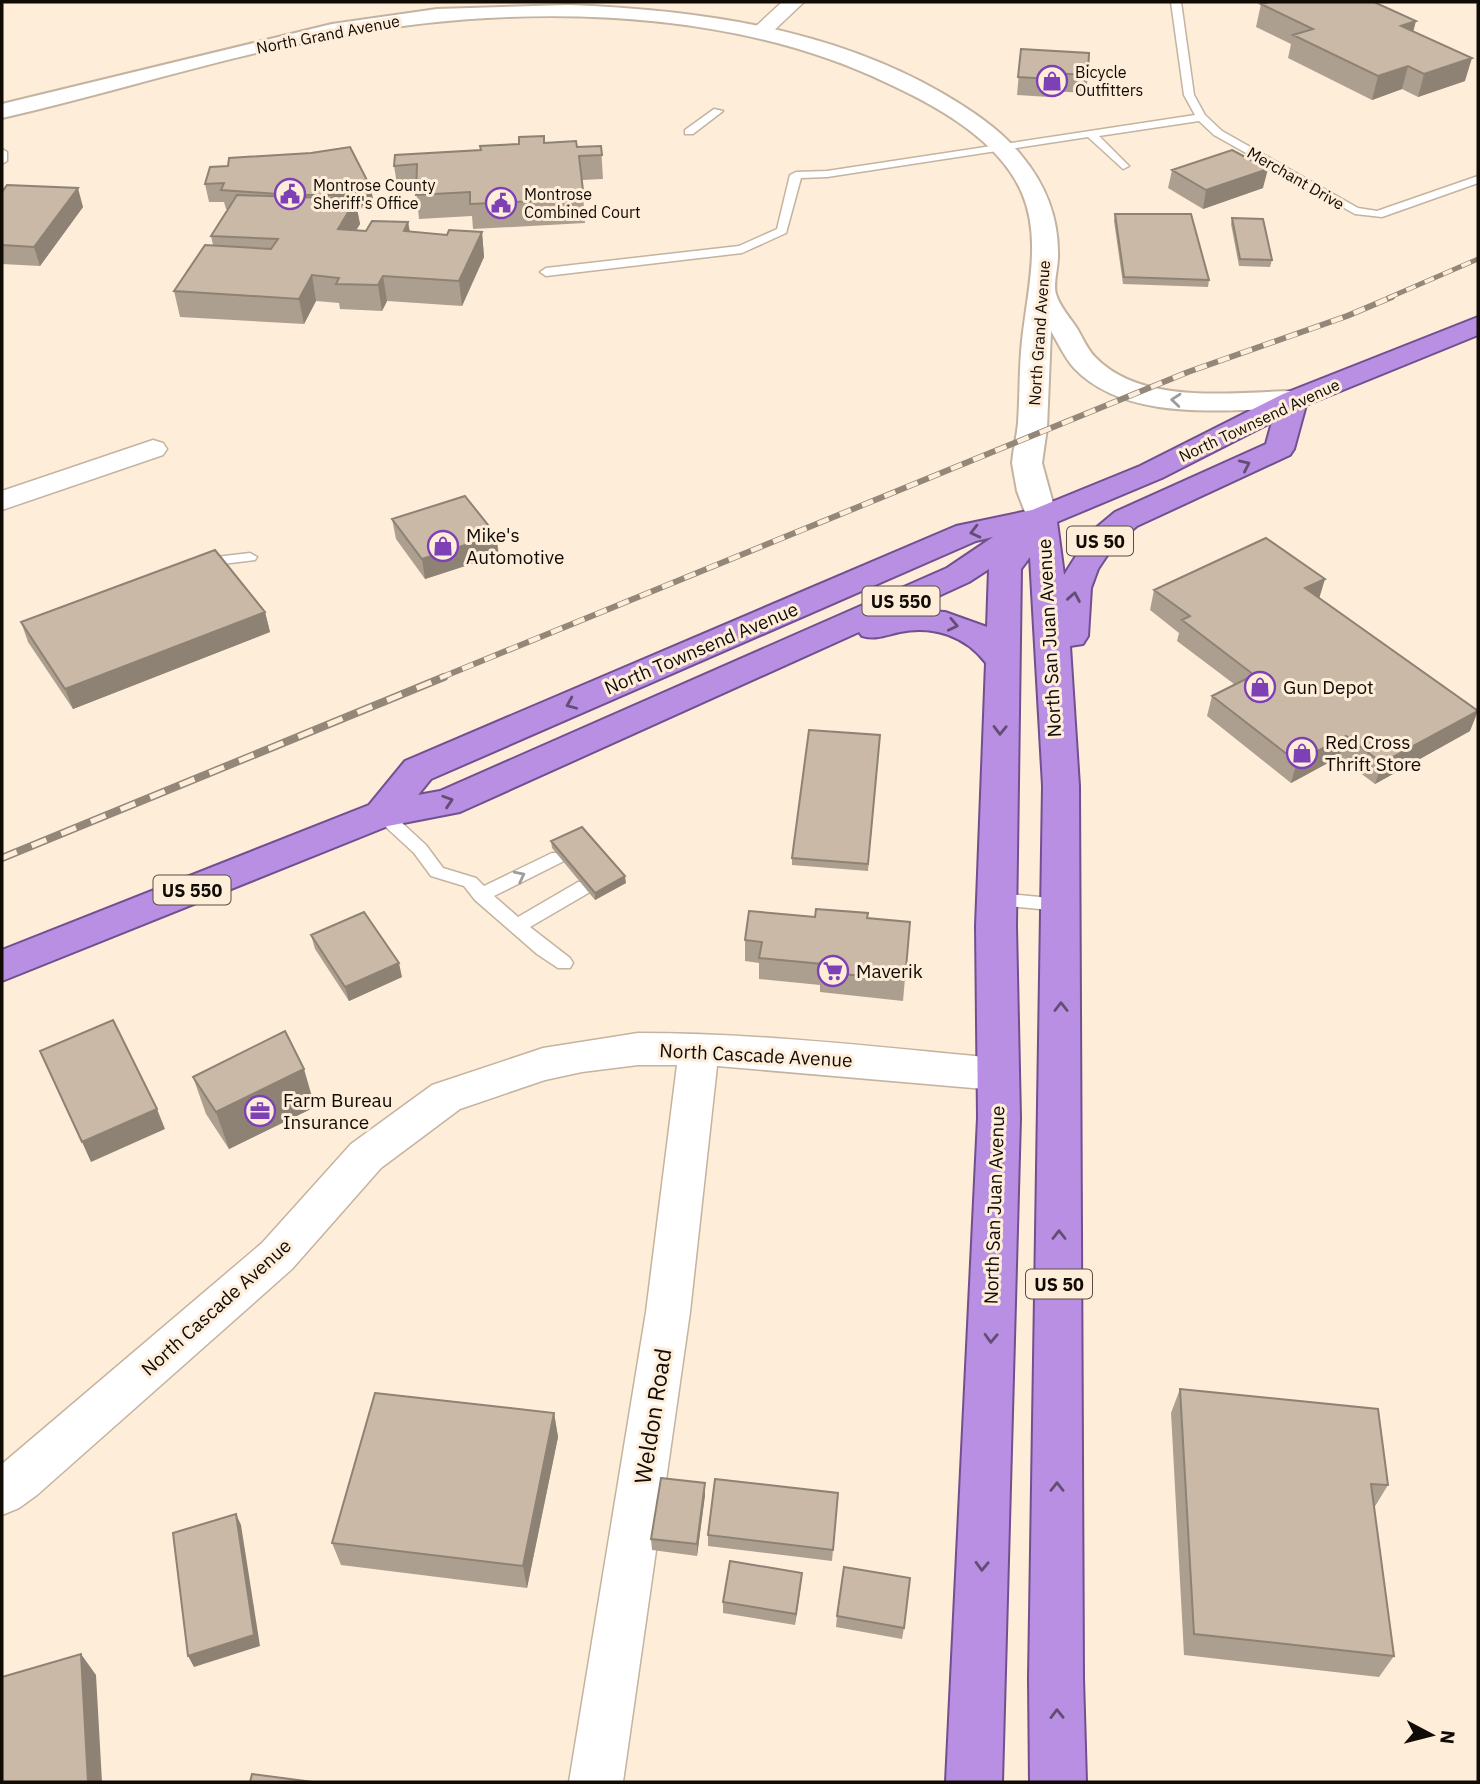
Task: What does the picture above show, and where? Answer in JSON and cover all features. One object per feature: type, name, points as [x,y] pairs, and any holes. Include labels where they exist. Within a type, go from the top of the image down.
[{"type":"highway","name":"North Townsend Avenue","points":[[382,814],[418,770],[967,533],[1041,518],[1151,472],[1293,400],[1478,326]]},
{"type":"highway","name":"US 50","points":[[1061,786],[1070,739],[1071,616],[1075,588],[1082,569],[1102,539],[1126,519],[1279,449],[1293,400]]},
{"type":"highway","name":"North Townsend Avenue","points":[[2,966],[382,814],[447,803],[958,575],[1041,518]]},
{"type":"highway","name":"North San Juan Avenue","points":[[974,1782],[999,1118],[996,1074],[996,899],[1005,569],[1041,518]]},
{"type":"highway","name":"North San Juan Avenue","points":[[1041,518],[1049,580],[1055,738],[1061,786],[1056,1664],[1058,1782]]},
{"type":"highway","points":[[659,709],[710,705],[889,622],[925,621],[964,627],[993,646],[1002,661]]},
{"type":"street","points":[[752,31],[773,2]]},
{"type":"street","points":[[752,31],[794,2]]},
{"type":"street","name":"North Grand Avenue","points":[[2,111],[287,39],[404,19],[522,10],[579,10],[671,18],[752,31],[829,51],[878,68],[963,116],[1000,149],[1033,192],[1041,216],[1046,268],[1026,465],[1041,518]]},
{"type":"street","points":[[1043,295],[1083,361],[1098,374],[1136,393],[1171,401],[1293,400]]},
{"type":"street","points":[[2,501],[153,449]]},
{"type":"street","name":"North Cascade Avenue","points":[[2,1492],[277,1256],[366,1156],[446,1097],[501,1077],[582,1056],[638,1049],[699,1049],[996,1074]]},
{"type":"street","name":"Weldon Road","points":[[596,1782],[669,1301],[699,1049]]},
{"type":"lane","name":"Merchant Drive","points":[[1176,2],[1189,94],[1201,117],[1218,133],[1354,211],[1378,215],[1478,179]]},
{"type":"lane","points":[[689,132],[718,111]]},
{"type":"lane","points":[[546,272],[743,249],[782,231],[796,175],[1000,149],[1201,117]]},
{"type":"lane","points":[[1092,135],[1123,166]]},
{"type":"lane","points":[[2,152],[2,161]]},
{"type":"lane","points":[[181,570],[205,561],[250,557]]},
{"type":"lane","points":[[382,814],[420,849],[438,872],[470,881],[481,895],[564,963]]},
{"type":"lane","points":[[481,895],[558,857]]},
{"type":"lane","points":[[517,926],[584,887]]},
{"type":"lane","points":[[996,899],[1061,905]]},
{"type":"building","points":[[1374,2],[1416,21],[1401,26],[1472,58],[1424,74],[1408,66],[1378,76],[1293,35],[1313,29],[1261,4]]},
{"type":"building","points":[[1021,49],[1089,53],[1088,75],[1051,73],[1051,79],[1018,77]]},
{"type":"building","points":[[544,136],[544,143],[576,141],[577,147],[601,146],[602,155],[579,156],[584,199],[470,204],[470,192],[416,195],[417,164],[394,166],[395,155],[481,150],[480,146],[519,144],[519,137]]},
{"type":"building","points":[[350,147],[371,188],[332,195],[292,195],[221,190],[224,183],[205,184],[210,167],[228,166],[229,158],[311,153]]},
{"type":"building","points":[[1232,150],[1268,169],[1206,190],[1172,170]]},
{"type":"building","points":[[7,185],[78,188],[34,247],[2,245],[2,192]]},
{"type":"building","points":[[237,195],[356,199],[338,229],[366,231],[372,221],[408,222],[404,231],[447,235],[449,230],[482,232],[459,281],[383,276],[378,285],[336,284],[339,278],[312,275],[299,299],[174,291],[205,245],[271,249],[278,239],[211,236]]},
{"type":"building","points":[[1115,214],[1191,214],[1209,280],[1124,277]]},
{"type":"building","points":[[1232,218],[1263,219],[1272,260],[1240,259]]},
{"type":"building","points":[[465,496],[496,535],[422,559],[392,519]]},
{"type":"building","points":[[1266,538],[1325,579],[1305,588],[1478,711],[1382,763],[1346,736],[1297,762],[1212,696],[1254,675],[1182,620],[1190,616],[1154,590]]},
{"type":"building","points":[[215,550],[265,612],[65,689],[21,622]]},
{"type":"building","points":[[809,730],[880,735],[868,864],[792,858]]},
{"type":"building","points":[[582,827],[625,876],[595,893],[551,841]]},
{"type":"building","name":"Maverik","points":[[816,909],[868,913],[867,918],[910,922],[905,980],[821,972],[822,964],[759,958],[762,942],[745,940],[749,911],[815,917]]},
{"type":"building","points":[[364,912],[399,963],[345,987],[311,935]]},
{"type":"building","points":[[113,1020],[157,1109],[82,1142],[40,1051]]},
{"type":"building","points":[[285,1031],[304,1069],[216,1112],[193,1077]]},
{"type":"building","points":[[1180,1389],[1378,1409],[1388,1485],[1371,1484],[1394,1656],[1194,1634]]},
{"type":"building","points":[[375,1393],[554,1413],[523,1566],[332,1543]]},
{"type":"building","points":[[661,1478],[705,1483],[697,1544],[651,1539]]},
{"type":"building","points":[[715,1479],[838,1493],[833,1550],[708,1535]]},
{"type":"building","points":[[236,1514],[254,1635],[188,1656],[173,1533]]},
{"type":"building","points":[[730,1561],[802,1573],[796,1614],[723,1602]]},
{"type":"building","points":[[844,1567],[910,1578],[904,1628],[837,1616]]},
{"type":"building","points":[[81,1654],[88,1782],[2,1782],[2,1677]]},
{"type":"building","points":[[252,1774],[313,1782],[250,1782]]},
{"type":"railway","points":[[1388,298],[1478,259]]},
{"type":"railway","points":[[440,678],[1188,372],[1347,316],[1392,297]]},
{"type":"railway","points":[[2,858],[444,677]]},
{"type":"place","name":"Bicycle Outfitters","points":[[1052,81]]},
{"type":"place","name":"Montrose County Sheriff's Office","points":[[290,194]]},
{"type":"place","name":"Montrose Combined Court","points":[[501,203]]},
{"type":"place","name":"Mike's Automotive","points":[[443,546]]},
{"type":"place","name":"Gun Depot","points":[[1260,687]]},
{"type":"place","name":"Red Cross Thrift Store","points":[[1302,753]]},
{"type":"place","name":"Maverik","points":[[833,971]]},
{"type":"place","name":"Farm Bureau Insurance","points":[[260,1111]]}]
